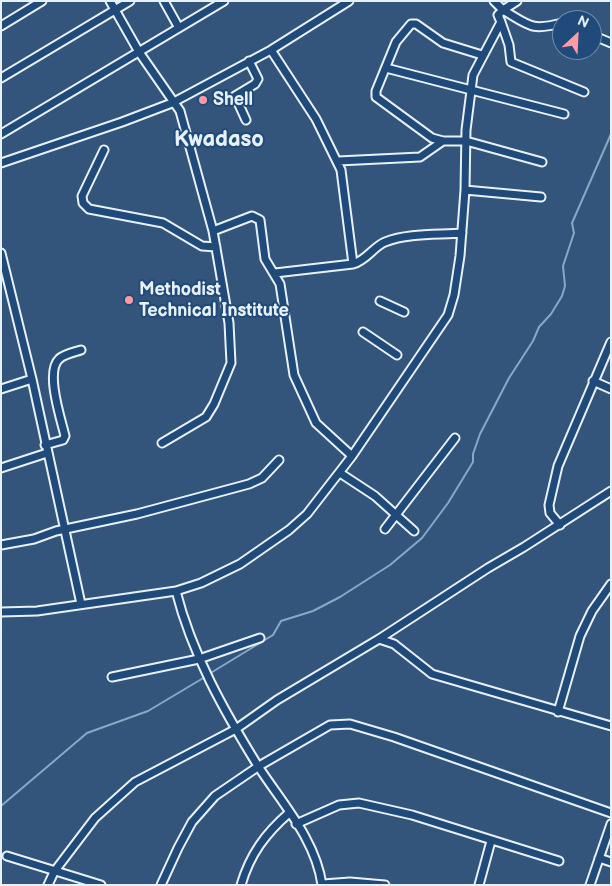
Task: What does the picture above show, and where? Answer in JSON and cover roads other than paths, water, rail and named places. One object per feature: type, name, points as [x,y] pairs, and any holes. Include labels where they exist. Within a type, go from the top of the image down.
[{"type":"street","points":[[1,26],[42,1]]},
{"type":"street","points":[[110,1],[139,52],[172,103],[180,111],[213,231],[229,323],[231,363],[214,404],[206,417],[162,443]]},
{"type":"street","points":[[1,78],[130,1]]},
{"type":"street","points":[[164,1],[179,28]]},
{"type":"street","points":[[1,134],[224,1]]},
{"type":"street","points":[[1,162],[122,122],[172,103],[271,50],[349,1]]},
{"type":"street","points":[[494,1],[504,10],[537,28],[552,25]]},
{"type":"street","points":[[517,1],[498,14],[509,47],[511,62],[584,92]]},
{"type":"street","points":[[1,612],[37,611],[176,591],[207,581],[240,564],[289,530],[306,514],[340,473],[448,315],[454,295],[462,233],[466,141],[473,75],[501,22]]},
{"type":"street","points":[[482,55],[443,43],[416,24],[411,24],[396,42],[376,91],[376,96],[426,135],[443,142],[466,141],[542,162]]},
{"type":"street","points":[[271,50],[316,119],[338,162],[344,179],[353,264]]},
{"type":"street","points":[[246,120],[235,96],[255,84],[258,79],[249,61]]},
{"type":"street","points":[[386,68],[564,114]]},
{"type":"street","points":[[338,162],[416,158],[443,142]]},
{"type":"street","points":[[104,150],[82,196],[83,203],[89,209],[163,223],[202,246],[216,247]]},
{"type":"street","points":[[465,190],[540,197]]},
{"type":"street","points":[[213,231],[252,216],[258,218],[265,259],[275,272],[280,284],[294,374],[316,423],[352,456]]},
{"type":"street","points":[[275,272],[353,264],[364,259],[384,242],[408,237],[462,233]]},
{"type":"street","points":[[1,253],[32,379],[45,445],[82,604]]},
{"type":"street","points":[[380,300],[404,312]]},
{"type":"street","points":[[363,332],[396,355]]},
{"type":"street","points":[[560,525],[550,513],[550,497],[558,466],[611,342]]},
{"type":"street","points":[[45,445],[63,440],[65,436],[52,377],[56,362],[61,356],[81,350]]},
{"type":"street","points":[[1,389],[32,379]]},
{"type":"street","points":[[593,381],[611,389]]},
{"type":"street","points":[[385,529],[398,515],[455,438]]},
{"type":"street","points":[[1,468],[47,453]]},
{"type":"street","points":[[1,546],[137,514],[249,484],[262,478],[279,460]]},
{"type":"street","points":[[340,473],[375,496],[414,531]]},
{"type":"street","points":[[48,885],[54,872],[95,818],[135,782],[236,729],[277,700],[379,639],[611,491]]},
{"type":"street","points":[[558,712],[580,636],[592,611],[611,584]]},
{"type":"street","points":[[176,591],[199,659],[236,729],[315,857],[323,884],[350,882],[385,885]]},
{"type":"street","points":[[112,677],[199,659],[260,638]]},
{"type":"street","points":[[379,639],[394,644],[432,674],[611,726]]},
{"type":"street","points":[[161,885],[178,848],[204,806],[215,796],[259,766],[321,728],[330,725],[350,724],[611,813]]},
{"type":"street","points":[[296,824],[339,805],[359,803],[412,815],[559,861]]},
{"type":"street","points":[[241,885],[248,864],[262,840],[289,813]]},
{"type":"street","points":[[590,885],[611,824]]},
{"type":"street","points":[[478,885],[491,841]]},
{"type":"street","points":[[7,856],[101,885]]},
{"type":"street","points":[[599,858],[611,862]]},
{"type":"waterway","points":[[209,674],[273,635],[281,621],[313,611],[340,597],[390,565],[422,538],[448,503],[473,462],[473,454],[480,434],[509,378],[533,341],[539,327],[551,314],[562,296],[565,286],[563,266],[574,233],[572,223],[611,134]]},
{"type":"waterway","points":[[1,806],[87,733],[148,711],[205,677]]},
{"type":"place","name":"Shell","points":[[203,100]]},
{"type":"place","name":"Methodist Technical Institute","points":[[129,300]]},
{"type":"district","name":"Kwadaso","points":[[219,140]]}]
